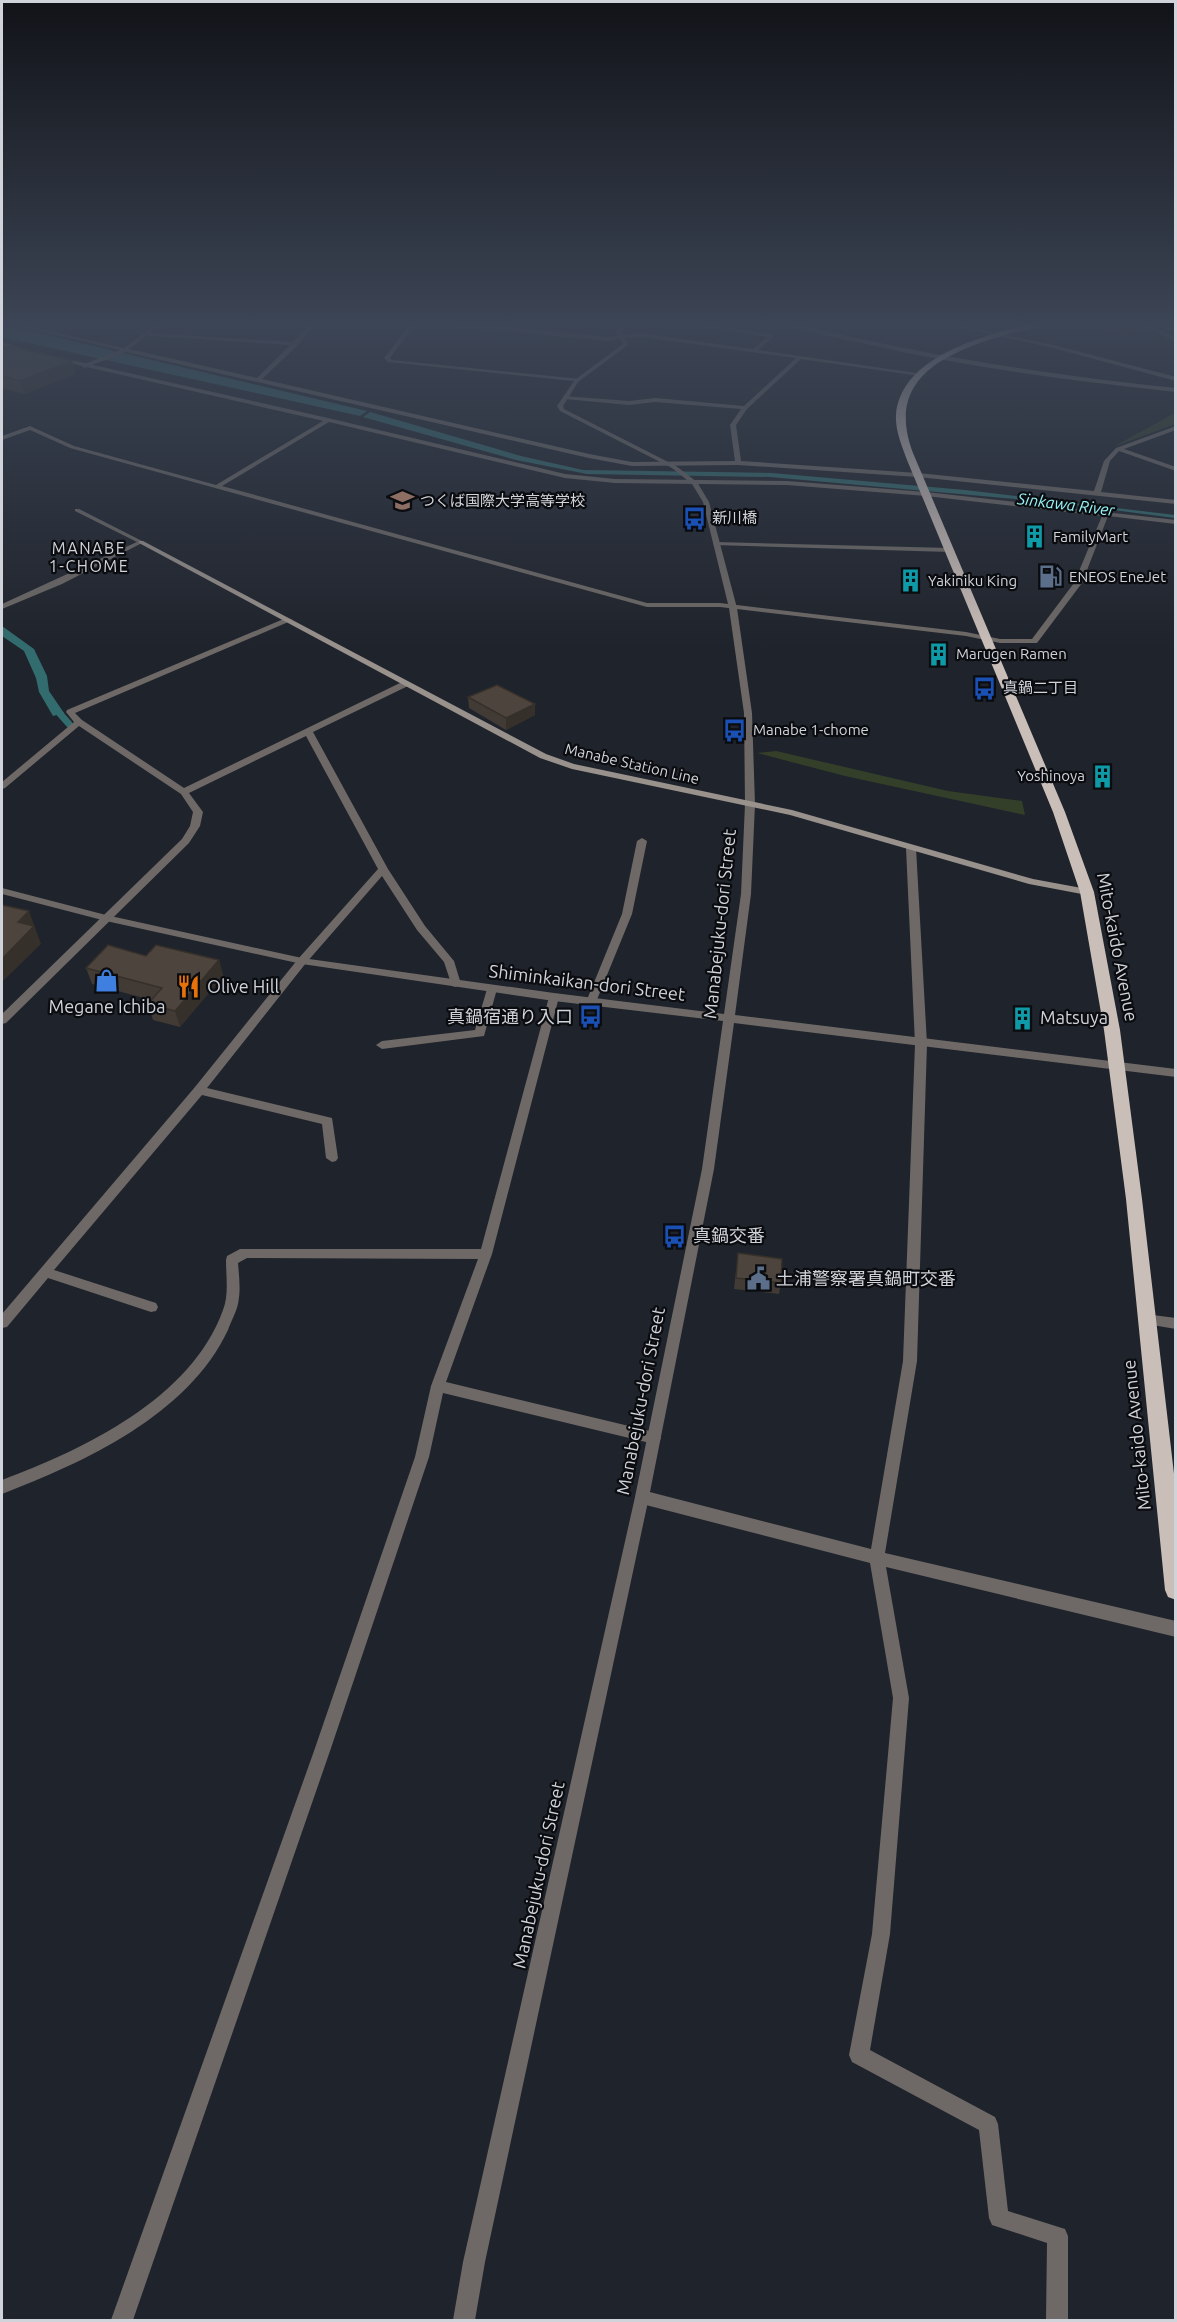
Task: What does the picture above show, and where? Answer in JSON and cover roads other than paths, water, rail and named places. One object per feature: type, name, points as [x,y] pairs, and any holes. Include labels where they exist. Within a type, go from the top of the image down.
[{"type":"highway","name":"Mito-kaido Avenue","points":[[902,431],[919,477],[1066,829],[1087,892],[1104,984],[1134,1199],[1145,1319],[1176,1590]]},
{"type":"main road","name":"Manabe Station Line","points":[[141,542],[543,756],[595,771],[792,813],[1032,882],[1087,892]]},
{"type":"street","points":[[2,438],[21,431]]},
{"type":"street","points":[[37,431],[72,447],[647,604],[720,605],[988,638],[1034,641],[1078,583],[1106,513]]},
{"type":"street","points":[[217,488],[309,431]]},
{"type":"street","points":[[376,431],[565,476],[615,481],[692,480],[787,483],[926,493],[1176,522]]},
{"type":"street","points":[[482,431],[632,464],[671,466],[738,463],[919,477],[1176,502]]},
{"type":"street","points":[[604,431],[671,466],[692,480]]},
{"type":"street","points":[[734,431],[738,463]]},
{"type":"street","points":[[1097,493],[1107,461],[1118,449],[1167,431]]},
{"type":"street","points":[[1118,449],[1176,469]]},
{"type":"street","name":"Manabejuku-dori Street","points":[[464,2320],[474,2262],[642,1497],[708,1168],[746,894],[750,804],[748,713],[741,654],[733,608],[706,502],[692,480]]},
{"type":"street","points":[[77,510],[141,542]]},
{"type":"street","points":[[2,607],[141,542]]},
{"type":"street","points":[[716,544],[950,550]]},
{"type":"street","points":[[2,1020],[186,841],[195,826],[198,812],[184,792],[79,722],[70,712],[289,620]]},
{"type":"street","points":[[184,792],[405,684]]},
{"type":"street","points":[[2,786],[79,722]]},
{"type":"street","points":[[308,731],[383,869],[421,928],[449,961],[456,984]]},
{"type":"street","points":[[591,1002],[627,914],[642,841]]},
{"type":"street","points":[[911,848],[921,1044],[910,1361],[877,1558],[901,1698],[881,1934],[859,2055],[988,2124],[999,2218],[1058,2236],[1057,2320]]},
{"type":"street","points":[[2,1323],[199,1089],[302,961],[383,869]]},
{"type":"street","name":"Shiminkaikan-dori Street","points":[[2,891],[106,918],[302,961],[591,1002],[921,1044],[1176,1073]]},
{"type":"street","points":[[382,1045],[480,1033],[492,989]]},
{"type":"street","points":[[122,2320],[318,1762],[418,1469],[438,1386],[486,1254],[554,997]]},
{"type":"street","points":[[199,1089],[328,1121],[332,1158]]},
{"type":"street","points":[[2,1487],[47,1471],[95,1447],[165,1399],[206,1359],[231,1309],[232,1260],[245,1253],[486,1254]]},
{"type":"street","points":[[45,1272],[151,1307]]},
{"type":"street","points":[[1145,1319],[1176,1324]]},
{"type":"street","points":[[438,1386],[654,1438]]},
{"type":"street","points":[[642,1497],[877,1558],[1176,1629]]},
{"type":"waterway","points":[[54,707],[69,724]]},
{"type":"place","name":"つくば国際大学高等学校","points":[[402,501]]},
{"type":"place","name":"新川橋","points":[[694,518]]},
{"type":"place","name":"FamilyMart","points":[[1035,537]]},
{"type":"place","name":"ENEOS EneJet","points":[[1051,577]]},
{"type":"place","name":"Yakiniku King","points":[[910,581]]},
{"type":"place","name":"Marugen Ramen","points":[[938,654]]},
{"type":"place","name":"真鍋二丁目","points":[[985,688]]},
{"type":"place","name":"Manabe 1-chome","points":[[735,730]]},
{"type":"place","name":"Yoshinoya","points":[[1103,776]]},
{"type":"place","name":"Megane Ichiba","points":[[107,981]]},
{"type":"place","name":"Olive Hill","points":[[189,987]]},
{"type":"place","name":"真鍋宿通り入口","points":[[591,1017]]},
{"type":"place","name":"Matsuya","points":[[1022,1018]]},
{"type":"place","name":"真鍋交番","points":[[675,1236]]},
{"type":"place","name":"土浦警察署真鍋町交番","points":[[758,1279]]},
{"type":"district","name":"MANABE 1-CHOME","points":[[89,557]]},
{"type":"water label","name":"Sinkawa River","points":[[1066,504]]}]
